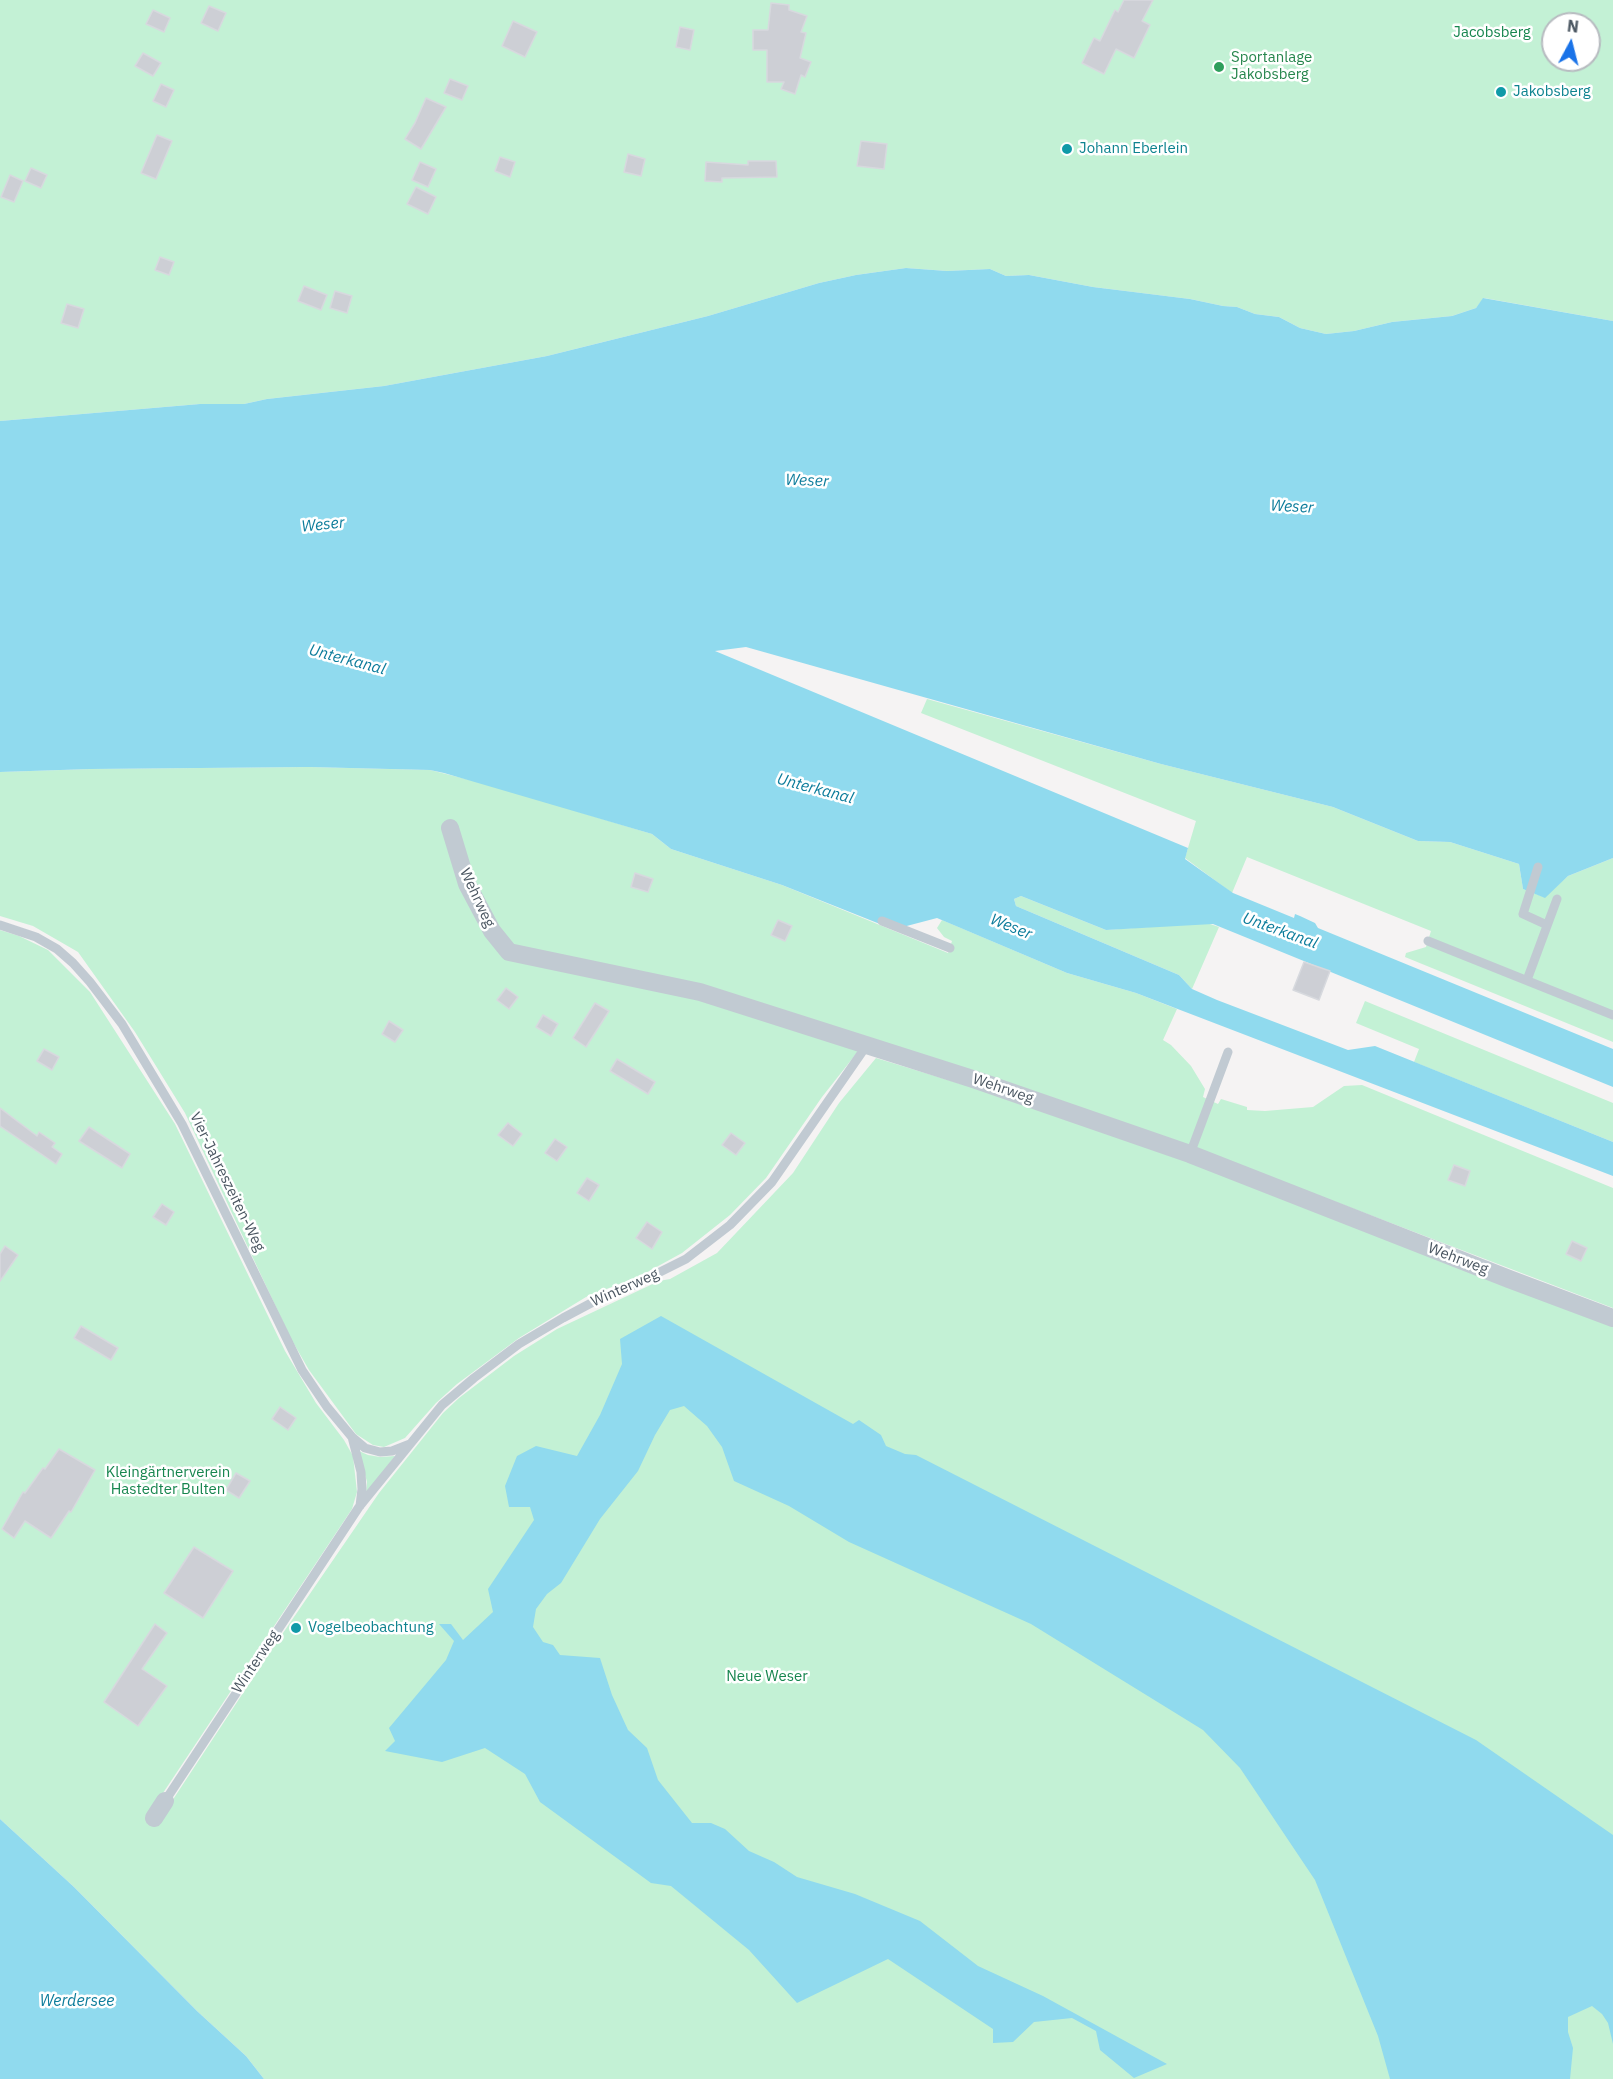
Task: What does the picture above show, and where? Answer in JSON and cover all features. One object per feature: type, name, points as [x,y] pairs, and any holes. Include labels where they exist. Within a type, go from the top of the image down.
[{"type":"street","name":"Wehrweg","points":[[450,828],[467,885],[492,931],[509,952],[700,992],[976,1080],[1190,1154],[1509,1280],[1613,1318]]},
{"type":"street","name":"Winterweg","points":[[154,1818],[165,1801]]},
{"type":"lane","points":[[1538,867],[1523,915],[1547,925]]},
{"type":"lane","points":[[1527,980],[1557,899]]},
{"type":"lane","points":[[882,921],[950,948]]},
{"type":"lane","name":"Vier-Jahreszeiten-Weg","points":[[0,925],[36,937],[57,949],[90,982],[122,1024],[182,1124],[302,1370],[352,1437],[365,1448],[380,1452],[392,1451],[411,1444]]},
{"type":"lane","points":[[1428,941],[1613,1015]]},
{"type":"lane","name":"Winterweg","points":[[165,1801],[359,1507],[442,1405],[519,1344],[595,1301],[628,1288],[686,1259],[730,1225],[772,1182],[867,1045]]},
{"type":"lane","points":[[1190,1154],[1228,1052]]},
{"type":"lane","name":"Winterweg","points":[[352,1437],[361,1472],[362,1489],[359,1507]]},
{"type":"green space","name":"Jacobsberg","points":[[0,0],[1613,0],[1613,321],[1484,298],[1476,308],[1452,316],[1392,322],[1354,331],[1326,334],[1300,328],[1279,317],[1255,314],[1237,307],[1190,299],[1093,287],[1029,275],[1006,276],[990,269],[947,271],[906,268],[819,283],[708,316],[547,356],[384,386],[267,399],[244,404],[200,404],[0,421]]},
{"type":"green space","points":[[927,699],[1161,764],[1333,807],[1418,841],[1450,842],[1519,864],[1523,889],[1544,897],[1568,876],[1613,858],[1613,1042],[1405,957],[1406,953],[1426,947],[1431,931],[1247,857],[1232,893],[1185,858],[1196,821],[921,713]]},
{"type":"green space","points":[[309,767],[430,770],[486,784],[652,834],[671,849],[782,885],[948,953],[952,941],[944,937],[937,928],[942,920],[1067,973],[1136,993],[1177,1009],[1163,1040],[1191,1066],[1205,1089],[1203,1097],[1218,1104],[1221,1099],[1247,1107],[1247,1110],[1265,1111],[1313,1107],[1344,1086],[1362,1085],[1613,1188],[1613,1308],[1302,1189],[867,1040],[822,1097],[766,1178],[730,1215],[682,1253],[640,1276],[586,1297],[519,1338],[457,1384],[436,1403],[405,1438],[384,1447],[373,1445],[356,1434],[309,1370],[290,1337],[185,1113],[135,1032],[78,952],[33,926],[0,916],[0,772]]},
{"type":"green space","points":[[1021,896],[1106,930],[1207,923],[1219,927],[1192,989],[1179,975],[1016,906],[1014,899]]},
{"type":"green space","name":"Neue Weser","points":[[0,930],[48,950],[90,992],[175,1124],[285,1351],[316,1403],[353,1456],[357,1492],[352,1509],[163,1793],[172,1801],[379,1493],[443,1413],[514,1356],[557,1329],[659,1281],[670,1279],[717,1253],[793,1173],[839,1103],[876,1058],[1007,1098],[1187,1161],[1613,1326],[1613,2079],[264,2079],[246,2056],[197,2011],[74,1887],[0,1819]]},
{"type":"green space","points":[[1365,1001],[1613,1103],[1613,1142],[1414,1062],[1419,1049],[1356,1023]]},
{"type":"green space","points":[[359,1451],[380,1457],[395,1456],[366,1494],[367,1482]]},
{"type":"water","points":[[906,268],[947,271],[990,269],[1006,276],[1029,275],[1093,287],[1190,299],[1237,307],[1255,314],[1279,317],[1300,328],[1326,334],[1354,331],[1392,322],[1452,316],[1476,308],[1483,298],[1613,321],[1613,858],[1568,876],[1545,898],[1523,889],[1519,864],[1450,842],[1418,841],[1333,807],[1161,764],[746,647],[715,651],[1188,848],[1185,859],[1233,893],[1294,918],[1295,914],[1300,916],[1315,923],[1318,928],[1613,1049],[1613,1087],[1213,924],[1106,930],[1021,896],[1014,899],[1016,906],[1179,975],[1192,989],[1217,1000],[1348,1050],[1375,1046],[1613,1142],[1613,1176],[1136,993],[1067,973],[937,918],[899,928],[890,928],[782,885],[671,849],[652,834],[444,773],[430,770],[309,767],[0,772],[0,421],[200,404],[244,404],[267,399],[384,386],[547,356],[708,316],[819,283]]},
{"type":"water","points":[[661,1316],[853,1424],[859,1420],[881,1435],[886,1446],[905,1454],[916,1455],[1476,1740],[1613,1835],[1613,2044],[1608,2023],[1592,2006],[1568,2017],[1568,2032],[1573,2048],[1570,2079],[1390,2079],[1378,2036],[1315,1880],[1240,1768],[1203,1730],[1031,1624],[849,1542],[789,1506],[734,1481],[722,1447],[707,1426],[684,1406],[670,1410],[638,1471],[600,1519],[561,1583],[547,1594],[536,1609],[533,1627],[543,1642],[553,1645],[560,1655],[600,1658],[612,1695],[628,1730],[647,1748],[658,1780],[692,1823],[711,1823],[725,1829],[749,1851],[774,1862],[797,1877],[855,1894],[920,1921],[978,1966],[1043,1996],[1167,2064],[1134,2078],[1100,2050],[1096,2031],[1072,2018],[1034,2022],[1013,2042],[993,2043],[993,2029],[888,1959],[797,2003],[749,1950],[671,1886],[651,1883],[540,1802],[525,1774],[485,1748],[442,1762],[385,1751],[395,1741],[389,1728],[446,1660],[454,1641],[439,1624],[451,1624],[463,1640],[493,1612],[488,1589],[534,1520],[530,1507],[509,1507],[505,1486],[517,1456],[536,1446],[577,1456],[600,1415],[622,1364],[620,1339]]},
{"type":"water","name":"Werdersee","points":[[0,1819],[74,1887],[197,2011],[246,2056],[264,2079],[0,2079]]},
{"type":"building","points":[[1124,0],[1153,0],[1142,21],[1150,25],[1134,58],[1116,49],[1104,74],[1082,63],[1094,38],[1100,41],[1115,10],[1118,12]]},
{"type":"building","points":[[771,3],[789,5],[789,10],[807,16],[801,32],[806,33],[800,58],[811,62],[805,77],[801,75],[795,94],[781,89],[784,82],[767,82],[767,50],[753,50],[753,30],[768,30]]},
{"type":"building","points":[[209,6],[226,13],[218,31],[201,23]]},
{"type":"building","points":[[153,10],[170,18],[164,32],[146,24]]},
{"type":"building","points":[[513,21],[537,32],[525,57],[502,46]]},
{"type":"building","points":[[680,27],[694,30],[690,50],[676,47]]},
{"type":"building","points":[[143,53],[161,63],[153,76],[135,66]]},
{"type":"building","points":[[450,79],[468,86],[462,100],[444,93]]},
{"type":"building","points":[[161,84],[174,90],[166,107],[153,101]]},
{"type":"building","points":[[426,98],[446,107],[421,149],[405,139]]},
{"type":"building","points":[[157,135],[172,141],[156,179],[141,173]]},
{"type":"building","points":[[861,141],[887,144],[884,169],[857,166]]},
{"type":"building","points":[[628,154],[645,159],[641,176],[624,172]]},
{"type":"building","points":[[500,157],[515,162],[510,177],[495,171]]},
{"type":"building","points":[[748,161],[776,161],[777,177],[722,178],[722,182],[705,181],[706,162],[748,165]]},
{"type":"building","points":[[420,162],[436,169],[428,187],[412,180]]},
{"type":"building","points":[[31,168],[47,175],[41,188],[25,181]]},
{"type":"building","points":[[10,175],[23,181],[14,202],[1,197]]},
{"type":"building","points":[[416,187],[436,197],[428,214],[407,204]]},
{"type":"building","points":[[160,257],[174,262],[169,275],[155,270]]},
{"type":"building","points":[[304,286],[327,295],[321,310],[298,301]]},
{"type":"building","points":[[335,291],[352,296],[347,313],[330,308]]},
{"type":"building","points":[[67,304],[84,309],[78,328],[61,323]]},
{"type":"building","points":[[635,873],[653,879],[648,892],[631,887]]},
{"type":"building","points":[[778,920],[792,926],[785,941],[771,935]]},
{"type":"building","points":[[1304,962],[1330,971],[1319,1000],[1293,990]]},
{"type":"building","points":[[506,988],[518,997],[509,1009],[497,1000]]},
{"type":"building","points":[[595,1003],[609,1011],[586,1047],[573,1038]]},
{"type":"building","points":[[543,1015],[558,1024],[551,1036],[536,1027]]},
{"type":"building","points":[[389,1021],[403,1030],[395,1042],[382,1034]]},
{"type":"building","points":[[44,1049],[59,1057],[52,1070],[37,1061]]},
{"type":"building","points":[[617,1059],[655,1082],[648,1094],[610,1071]]},
{"type":"building","points":[[0,1108],[37,1136],[39,1132],[55,1143],[52,1147],[62,1154],[56,1164],[0,1126]]},
{"type":"building","points":[[508,1123],[522,1134],[513,1146],[498,1135]]},
{"type":"building","points":[[89,1127],[130,1154],[122,1168],[79,1141]]},
{"type":"building","points":[[731,1133],[745,1143],[736,1155],[722,1145]]},
{"type":"building","points":[[555,1139],[567,1147],[557,1161],[545,1153]]},
{"type":"building","points":[[1454,1165],[1470,1171],[1465,1186],[1448,1180]]},
{"type":"building","points":[[587,1178],[599,1185],[589,1201],[577,1193]]},
{"type":"building","points":[[162,1204],[174,1212],[166,1225],[153,1217]]},
{"type":"building","points":[[647,1222],[662,1232],[652,1249],[636,1238]]},
{"type":"building","points":[[1572,1241],[1587,1248],[1581,1261],[1566,1254]]},
{"type":"building","points":[[5,1246],[18,1255],[0,1281],[0,1254]]},
{"type":"building","points":[[81,1326],[118,1348],[111,1360],[74,1338]]},
{"type":"building","points":[[280,1407],[296,1418],[288,1430],[272,1419]]},
{"type":"building","points":[[59,1449],[95,1470],[71,1512],[69,1511],[51,1538],[25,1521],[14,1538],[2,1529],[23,1492],[25,1493]]},
{"type":"building","points":[[236,1473],[250,1481],[239,1498],[226,1490]]},
{"type":"building","points":[[194,1547],[233,1571],[203,1618],[164,1593]]},
{"type":"building","points":[[155,1624],[167,1633],[142,1669],[167,1686],[138,1726],[104,1702]]},
{"type":"place","name":"Sportanlage Jakobsberg","points":[[1219,67]]},
{"type":"place","name":"Jakobsberg","points":[[1501,92]]},
{"type":"place","name":"Johann Eberlein","points":[[1067,149]]},
{"type":"place","name":"Vogelbeobachtung","points":[[296,1628]]},
{"type":"water label","name":"Weser","points":[[807,481]]},
{"type":"water label","name":"Weser","points":[[1292,507]]},
{"type":"water label","name":"Weser","points":[[323,525]]},
{"type":"water label","name":"Unterkanal","points":[[347,660]]},
{"type":"water label","name":"Unterkanal","points":[[815,789]]},
{"type":"water label","name":"Weser","points":[[1011,927]]},
{"type":"water label","name":"Unterkanal","points":[[1280,931]]},
{"type":"park label","name":"Kleingärtnerverein Hastedter Bulten","points":[[168,1482]]}]
